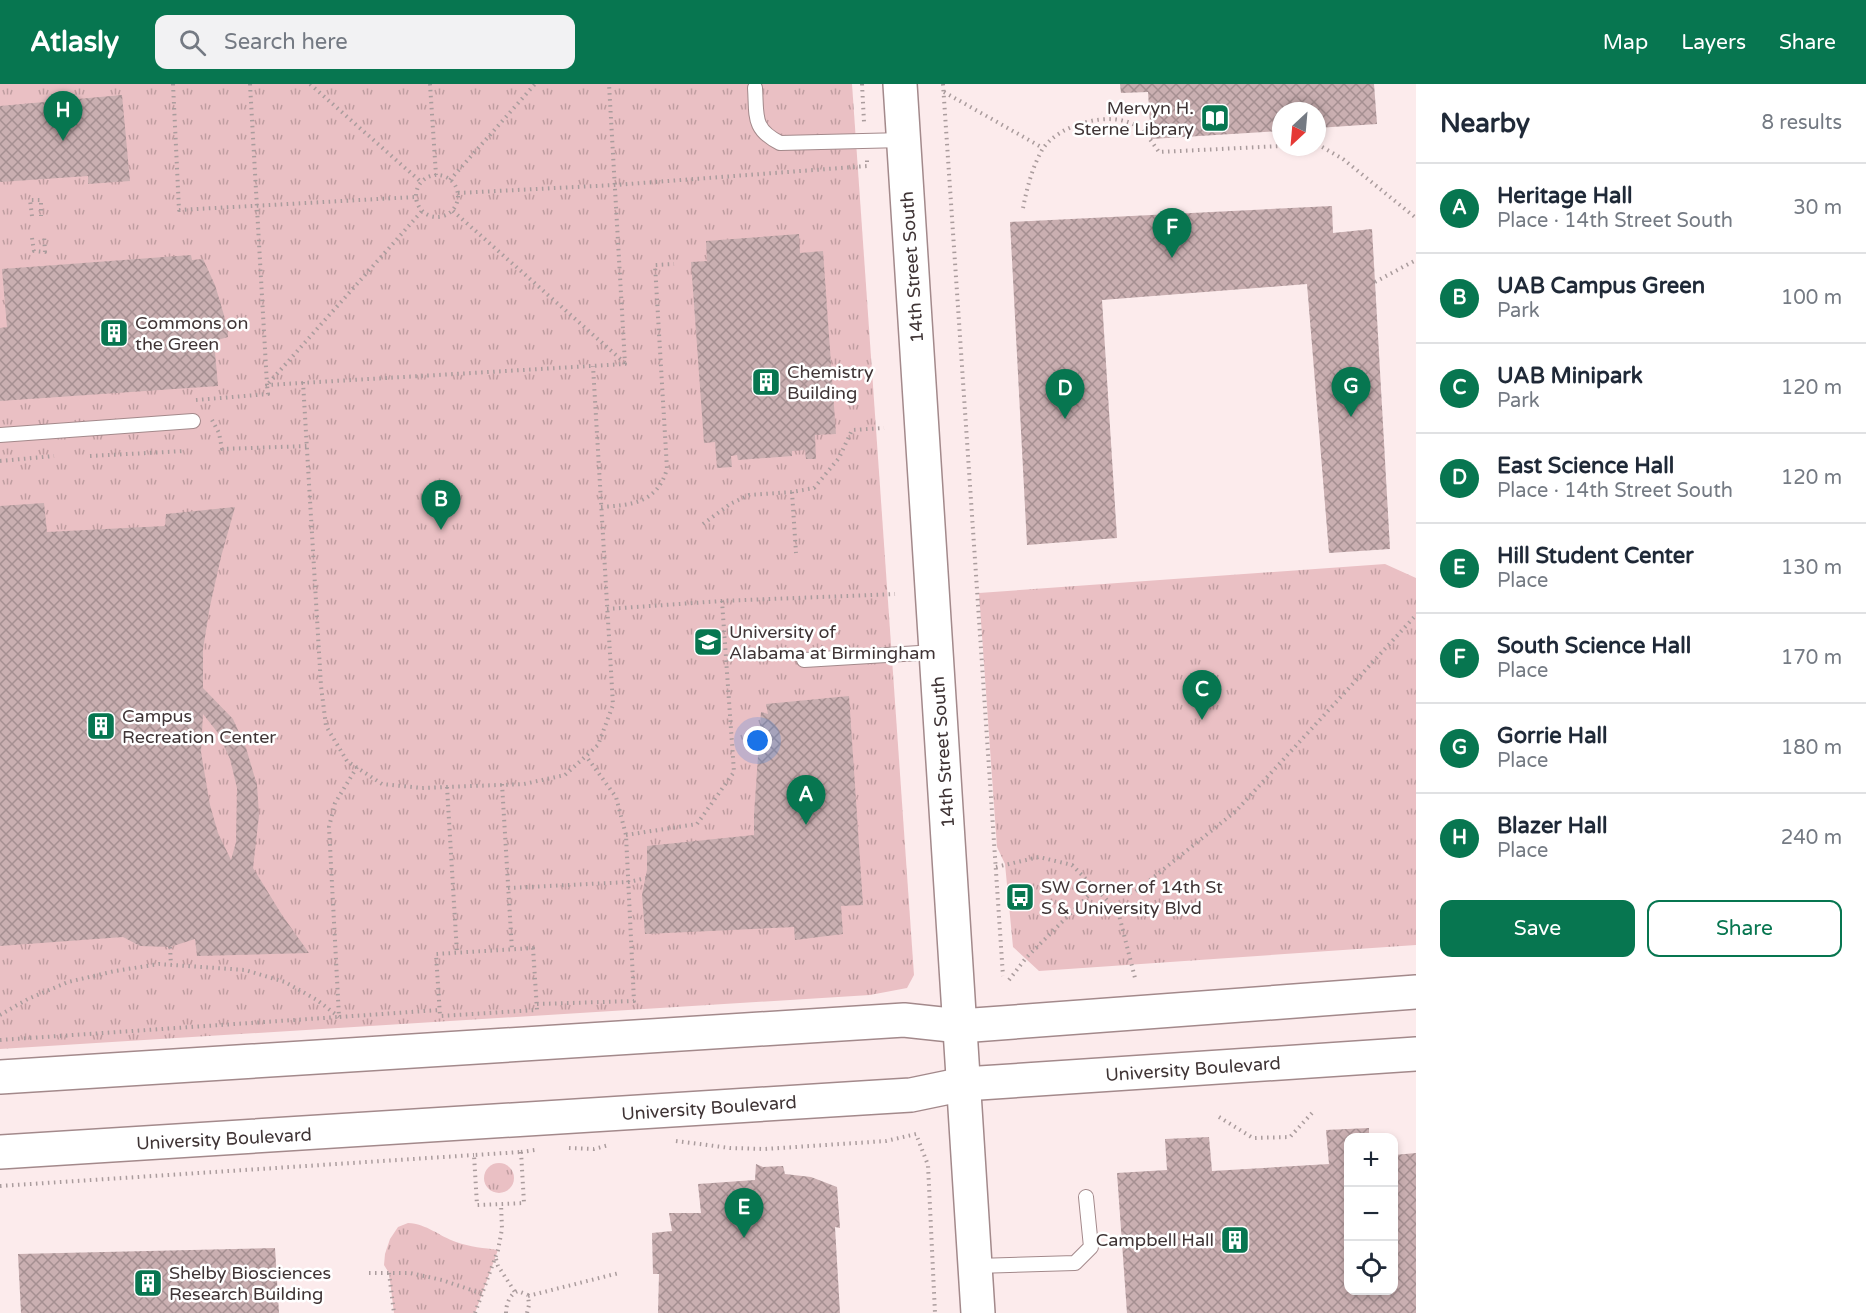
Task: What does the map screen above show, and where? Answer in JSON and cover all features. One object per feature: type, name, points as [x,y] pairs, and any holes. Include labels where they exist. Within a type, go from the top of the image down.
[{"type":"main road","name":"14th Street South","points":[[900,84],[978,1313]]},
{"type":"main road","points":[[0,1077],[892,1020],[960,1026],[1416,992]]},
{"type":"main road","name":"University Boulevard","points":[[0,1152],[911,1095],[964,1084],[1416,1054]]},
{"type":"lane","points":[[755,88],[758,124],[767,136],[780,143],[904,140]]},
{"type":"lane","points":[[0,435],[193,422]]},
{"type":"lane","points":[[804,660],[936,652]]},
{"type":"lane","points":[[975,1266],[1075,1263],[1090,1248],[1086,1197]]},
{"type":"path","points":[[172,84],[179,210],[415,197]]},
{"type":"path","points":[[250,84],[267,385]]},
{"type":"path","points":[[310,84],[421,182]]},
{"type":"path","points":[[430,84],[436,175]]},
{"type":"path","points":[[450,180],[535,84]]},
{"type":"path","points":[[609,84],[625,364]]},
{"type":"path","points":[[458,194],[867,166],[861,84]]},
{"type":"path","points":[[943,84],[1003,976]]},
{"type":"path","points":[[944,92],[1043,148]]},
{"type":"path","points":[[1023,207],[1028,182],[1043,148],[1062,131],[1087,121],[1118,119],[1138,127],[1159,152],[1272,146]]},
{"type":"path","points":[[1326,149],[1343,159],[1416,218]]},
{"type":"path","points":[[436,175],[450,180],[458,194],[453,211],[439,218],[422,211],[415,197],[421,182],[429,176],[436,175]]},
{"type":"path","points":[[32,216],[30,200],[41,200],[41,216]]},
{"type":"path","points":[[267,385],[422,211]]},
{"type":"path","points":[[453,211],[625,364]]},
{"type":"path","points":[[32,238],[34,251],[45,252],[44,236]]},
{"type":"path","points":[[1375,282],[1416,260]]},
{"type":"path","points":[[601,507],[646,500],[664,482],[666,476],[655,265],[674,264]]},
{"type":"path","points":[[267,385],[625,364]]},
{"type":"path","points":[[303,382],[321,686],[326,726],[347,761],[382,784],[422,788],[524,784],[565,775],[598,746],[613,705],[593,366]]},
{"type":"path","points":[[188,401],[197,406]]},
{"type":"path","points":[[206,412],[216,425],[222,449],[307,446]]},
{"type":"path","points":[[703,524],[730,504],[749,495],[814,488],[839,458],[852,430],[884,428]]},
{"type":"path","points":[[90,456],[185,451]]},
{"type":"path","points":[[0,460],[54,456]]},
{"type":"path","points":[[792,492],[796,553]]},
{"type":"path","points":[[607,609],[722,601],[895,594]]},
{"type":"path","points":[[626,835],[697,824],[734,772],[722,601]]},
{"type":"path","points":[[1097,887],[1134,893],[1236,811],[1416,615]]},
{"type":"path","points":[[537,1004],[634,1001],[626,835],[616,797],[586,756]]},
{"type":"path","points":[[339,1017],[328,827],[335,803],[357,767]]},
{"type":"path","points":[[502,784],[512,950]]},
{"type":"path","points":[[447,787],[457,953]]},
{"type":"path","points":[[996,867],[1039,857],[1072,865],[1097,887],[1118,911],[1134,978]]},
{"type":"path","points":[[508,888],[628,882],[646,878]]},
{"type":"path","points":[[1009,980],[1026,958],[1097,887]]},
{"type":"path","points":[[170,947],[171,965]]},
{"type":"path","points":[[533,948],[537,1010],[440,1016],[436,954],[512,950],[533,948]]},
{"type":"path","points":[[0,1015],[28,999],[68,982],[159,964],[245,970],[285,982],[317,1000],[339,1017]]},
{"type":"path","points":[[0,1040],[439,1010]]},
{"type":"path","points":[[1219,1117],[1253,1138],[1290,1137],[1312,1113]]},
{"type":"path","points":[[667,1139],[746,1150],[886,1141],[916,1134],[928,1165],[935,1313]]},
{"type":"path","points":[[560,1147],[594,1149],[613,1143]]},
{"type":"path","points":[[0,1186],[540,1149]]},
{"type":"path","points":[[474,1155],[477,1205],[524,1203],[521,1152]]},
{"type":"path","points":[[475,1313],[496,1259],[502,1229],[501,1204]]},
{"type":"path","points":[[496,1259],[515,1292]]},
{"type":"path","points":[[369,1273],[410,1273],[442,1280],[483,1294]]},
{"type":"path","points":[[389,1273],[394,1313]]},
{"type":"path","points":[[528,1296],[619,1273]]},
{"type":"path","points":[[506,1313],[507,1303],[515,1292],[522,1291],[528,1296],[530,1305],[527,1313]]},
{"type":"green space","points":[[0,84],[852,84],[914,975],[907,988],[870,995],[0,1049]]},
{"type":"green space","points":[[1385,564],[1416,578],[1416,945],[1039,971],[1013,947],[1005,864],[997,847],[979,593]]},
{"type":"green space","points":[[499,1163],[510,1167],[514,1178],[510,1189],[499,1193],[488,1189],[484,1178],[488,1167]]},
{"type":"green space","points":[[408,1223],[421,1226],[461,1244],[498,1250],[475,1313],[394,1313],[389,1273],[384,1265],[385,1254],[390,1239],[398,1227]]},
{"type":"building","name":"Mervyn H. Sterne Library","points":[[1120,84],[1374,84],[1377,124],[1326,127],[1326,102],[1272,102],[1272,132],[1151,139],[1148,92],[1121,93]]},
{"type":"building","points":[[122,95],[130,181],[88,184],[88,176],[0,182],[0,106]]},
{"type":"building","points":[[1332,206],[1333,233],[1372,229],[1390,549],[1329,553],[1307,284],[1102,300],[1117,538],[1027,545],[1010,222]]},
{"type":"building","name":"Chemistry Building","points":[[799,234],[800,253],[823,251],[836,434],[815,435],[816,459],[806,459],[805,450],[792,451],[792,456],[738,460],[737,455],[731,456],[732,467],[717,468],[715,442],[704,443],[691,262],[707,261],[706,241]]},
{"type":"building","name":"Commons on the Green","points":[[191,255],[192,260],[203,259],[215,285],[226,322],[228,337],[214,341],[218,386],[0,401],[0,328],[7,327],[2,269]]},
{"type":"building","name":"Campus Recreation Center","points":[[44,503],[47,532],[165,526],[166,514],[235,507],[210,606],[203,649],[203,688],[233,719],[246,748],[257,785],[259,815],[253,868],[309,953],[197,956],[195,939],[170,947],[140,946],[123,937],[0,946],[0,506]],"holes":[[[203,714],[218,733],[230,759],[237,788],[236,842],[231,860],[218,833],[210,805],[201,752]]]},
{"type":"building","points":[[849,696],[863,905],[841,906],[843,934],[795,940],[794,927],[645,934],[642,895],[647,870],[647,846],[754,835],[761,712],[768,714],[766,704]]},
{"type":"building","name":"Campbell Hall","points":[[1369,1128],[1369,1133],[1344,1133],[1344,1295],[1398,1295],[1398,1155],[1416,1153],[1416,1313],[1127,1313],[1117,1173],[1167,1170],[1165,1139],[1209,1137],[1212,1171],[1329,1164],[1326,1130]]},
{"type":"building","points":[[756,1164],[763,1167],[783,1166],[785,1174],[811,1177],[837,1187],[840,1228],[835,1227],[840,1313],[658,1313],[659,1274],[653,1274],[652,1233],[672,1231],[669,1213],[701,1213],[698,1184],[755,1180]]},
{"type":"building","name":"Shelby Biosciences Research Building","points":[[275,1248],[279,1313],[21,1313],[18,1254]]},
{"type":"place","name":"Mervyn H. Sterne Library","points":[[1215,118]]},
{"type":"place","name":"Blazer Hall","points":[[63,141]]},
{"type":"place","name":"South Science Hall","points":[[1172,258]]},
{"type":"place","name":"Commons on the Green","points":[[114,333]]},
{"type":"place","name":"Chemistry Building","points":[[766,382]]},
{"type":"place","name":"Gorrie Hall","points":[[1351,417]]},
{"type":"place","name":"East Science Hall","points":[[1065,419]]},
{"type":"place","name":"UAB Campus Green","points":[[441,530]]},
{"type":"place","name":"University of Alabama at Birmingham","points":[[708,642]]},
{"type":"place","name":"UAB Minipark","points":[[1202,720]]},
{"type":"place","name":"Campus Recreation Center","points":[[101,726]]},
{"type":"place","name":"Heritage Hall","points":[[806,825]]},
{"type":"place","name":"SW Corner of 14th St S & University Blvd","points":[[1020,897]]},
{"type":"place","name":"Hill Student Center","points":[[744,1238]]},
{"type":"place","name":"Campbell Hall","points":[[1235,1240]]},
{"type":"place","name":"Shelby Biosciences Research Building","points":[[148,1283]]}]
